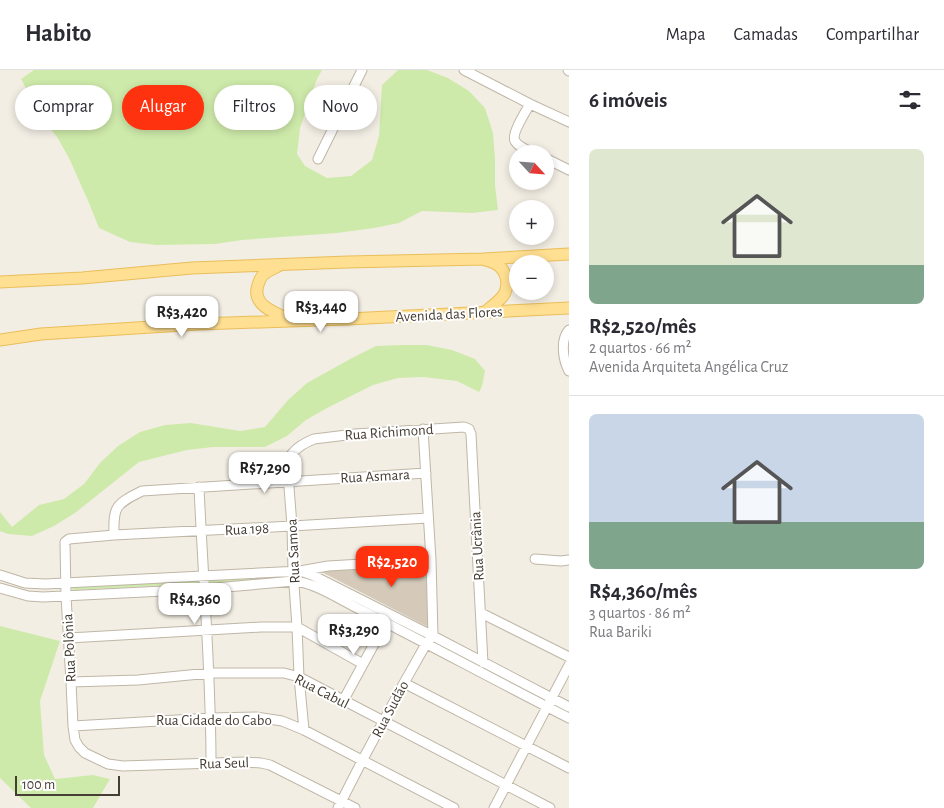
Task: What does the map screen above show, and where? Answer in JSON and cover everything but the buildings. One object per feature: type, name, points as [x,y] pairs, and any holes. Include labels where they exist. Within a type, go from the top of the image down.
[{"type":"main road","points":[[0,282],[82,278],[192,268],[484,259],[569,254]]},
{"type":"main road","points":[[484,259],[498,265],[508,282],[505,294],[485,312]]},
{"type":"main road","points":[[282,264],[263,274],[256,290],[257,297],[262,305],[294,321]]},
{"type":"main road","name":"Avenida das Flores","points":[[0,340],[41,334],[199,324],[569,308]]},
{"type":"street","points":[[318,159],[362,70]]},
{"type":"street","points":[[464,70],[569,122]]},
{"type":"street","points":[[519,145],[514,138],[515,132],[530,104]]},
{"type":"street","points":[[554,162],[569,170]]},
{"type":"street","points":[[569,330],[564,339],[564,352],[569,371]]},
{"type":"street","name":"Rua Richimond","points":[[287,461],[296,448],[314,439],[423,429],[464,427],[469,429]]},
{"type":"street","points":[[423,429],[431,560],[433,636]]},
{"type":"street","name":"Rua Ucrânia","points":[[469,429],[471,434],[482,613],[483,663]]},
{"type":"street","name":"Rua Samoa","points":[[287,461],[296,571],[294,581],[304,730]]},
{"type":"street","name":"Rua Asmara","points":[[114,535],[115,512],[120,504],[142,491],[426,473]]},
{"type":"street","points":[[199,487],[210,673],[211,763]]},
{"type":"street","name":"Rua 198","points":[[66,540],[114,535],[428,518]]},
{"type":"street","name":"Rua Polônia","points":[[66,540],[64,546],[65,582],[73,726],[75,740],[85,753]]},
{"type":"street","points":[[534,559],[569,560]]},
{"type":"street","points":[[0,575],[25,583],[65,582],[296,571],[328,566],[431,560]]},
{"type":"street","points":[[296,571],[312,575],[569,707]]},
{"type":"street","points":[[0,588],[28,596],[66,596],[300,581],[314,586],[386,622],[569,718]]},
{"type":"street","points":[[482,613],[569,657]]},
{"type":"street","points":[[343,701],[386,622]]},
{"type":"street","points":[[69,638],[297,626],[363,664]]},
{"type":"street","name":"Rua Sudão","points":[[340,804],[404,683],[426,644],[433,636]]},
{"type":"street","points":[[494,808],[527,746],[551,709],[552,699],[569,665]]},
{"type":"street","name":"Rua Cabul","points":[[71,682],[138,680],[210,673],[284,673],[299,677],[550,808]]},
{"type":"street","points":[[404,683],[569,768]]},
{"type":"street","name":"Rua Cidade do Cabo","points":[[73,726],[211,718],[269,718],[304,730],[454,808]]},
{"type":"street","name":"Rua Seul","points":[[85,753],[108,764],[123,766],[211,763],[260,763],[270,765],[340,804],[355,808]]},
{"type":"green space","points":[[34,70],[322,70],[315,85],[304,85],[304,116],[300,128],[297,154],[305,166],[327,178],[351,176],[372,160],[379,136],[382,85],[398,70],[427,70],[448,78],[469,91],[485,108],[493,133],[498,210],[472,213],[422,211],[399,223],[374,228],[215,244],[156,245],[130,242],[99,228],[69,158],[51,130],[112,130],[112,85],[24,85],[21,79]]},
{"type":"green space","points":[[427,345],[452,350],[475,359],[485,371],[479,392],[457,381],[423,377],[398,378],[373,385],[306,420],[287,436],[265,447],[213,447],[187,450],[139,462],[75,513],[54,526],[32,536],[8,534],[0,531],[0,512],[12,527],[39,505],[64,499],[84,484],[100,463],[118,446],[140,432],[165,425],[191,423],[240,431],[265,427],[288,400],[307,383],[376,346]]},
{"type":"green space","points":[[284,576],[283,579],[72,589],[72,587]]},
{"type":"green space","points":[[0,626],[60,641],[40,701],[44,755],[55,779],[93,775],[110,779],[93,808],[31,808],[0,778]]}]
